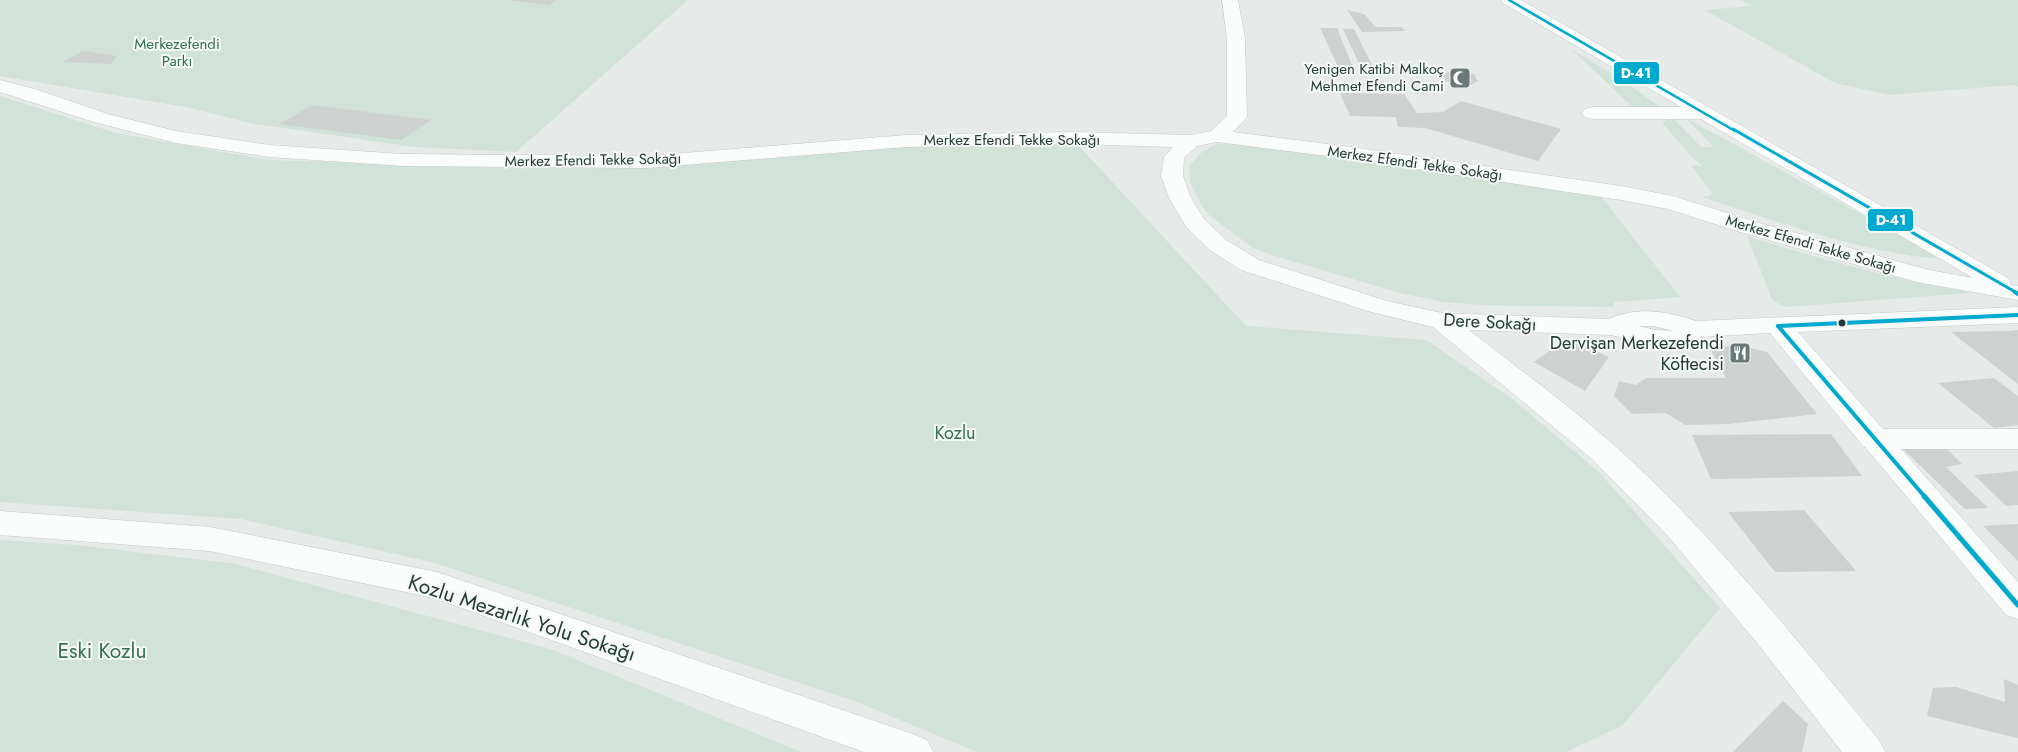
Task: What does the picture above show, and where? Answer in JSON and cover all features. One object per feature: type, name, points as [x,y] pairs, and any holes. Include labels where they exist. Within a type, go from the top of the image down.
[{"type":"street","points":[[1218,136],[1237,117],[1236,38],[1230,0]]},
{"type":"street","points":[[1509,0],[1704,113],[2017,301]]},
{"type":"street","name":"Merkez Efendi Tekke Sokağı","points":[[0,86],[31,94],[101,118],[176,137],[269,151],[403,160],[647,162],[906,141],[1073,138],[1190,140],[1218,136],[1351,153],[1621,193],[1672,203],[1757,229],[2017,301]]},
{"type":"street","points":[[1592,113],[1704,113]]},
{"type":"street","name":"Dere Sokağı","points":[[1190,140],[1174,157],[1172,176],[1180,198],[1195,223],[1218,245],[1250,265],[1380,307],[1442,321],[1612,327],[1644,336],[1668,339],[1681,337],[1694,329],[1778,326]]},
{"type":"street","points":[[1778,326],[2017,301]]},
{"type":"street","points":[[1442,321],[1603,452],[1678,528],[1775,638],[1865,752]]},
{"type":"street","points":[[1778,326],[1873,439],[2018,605]]},
{"type":"street","points":[[1873,439],[2018,439]]},
{"type":"street","name":"Kozlu Mezarlık Yolu Sokağı","points":[[0,523],[210,539],[437,585],[913,752]]},
{"type":"green space","name":"Merkezefendi Parkı","points":[[0,0],[688,0],[516,152],[415,147],[249,123],[191,108],[0,76]]},
{"type":"green space","points":[[1741,0],[2018,0],[2018,87],[2013,85],[1890,95],[1835,83],[1705,10],[1751,6]]},
{"type":"green space","points":[[1571,49],[1624,81],[1660,107],[1634,108]]},
{"type":"green space","name":"Kozlu","points":[[0,96],[116,133],[268,160],[563,168],[693,163],[899,147],[1077,144],[1246,326],[1426,340],[1511,398],[1600,473],[1720,608],[1623,725],[1566,752],[977,752],[857,702],[435,563],[241,519],[0,502]]},
{"type":"green space","points":[[1673,118],[1701,147],[1714,147],[1686,118],[1943,259],[1913,256],[1852,244],[1701,197],[1710,196],[1712,193],[1691,165],[1703,166],[1694,159],[1663,124],[1664,121]]},
{"type":"green space","points":[[1216,144],[1242,144],[1599,194],[1680,297],[1615,302],[1612,307],[1483,305],[1444,302],[1400,293],[1275,256],[1253,248],[1209,215],[1202,206],[1190,183],[1189,166],[1202,152]]},
{"type":"green space","points":[[1747,236],[1858,268],[1970,293],[1786,307],[1773,301]]},
{"type":"green space","name":"Eski Kozlu","points":[[0,540],[77,545],[236,564],[553,650],[801,752],[0,752]]},
{"type":"building","points":[[507,0],[556,0],[549,5]]},
{"type":"building","points":[[1347,10],[1364,14],[1376,27],[1402,27],[1405,31],[1362,32]]},
{"type":"building","points":[[1320,28],[1337,28],[1355,73],[1341,73]]},
{"type":"building","points":[[1343,29],[1354,29],[1375,71],[1363,72]]},
{"type":"building","points":[[83,51],[117,56],[111,64],[63,62]]},
{"type":"building","name":"Yenigen Katibi Malkoç Mehmet Efendi Cami","points":[[1451,71],[1474,74],[1478,81],[1471,85],[1458,86],[1446,81],[1443,75]]},
{"type":"building","points":[[1340,93],[1404,94],[1417,113],[1443,112],[1461,101],[1561,129],[1538,161],[1425,128],[1398,127],[1396,117],[1350,116]]},
{"type":"building","points":[[312,105],[431,120],[401,140],[280,124]]},
{"type":"building","points":[[2018,330],[2018,384],[1951,332],[2008,331]]},
{"type":"building","points":[[1568,338],[1609,357],[1585,391],[1534,362]]},
{"type":"building","points":[[1740,346],[1767,352],[1817,414],[1728,424],[1685,425],[1666,413],[1632,414],[1614,396],[1619,381],[1636,385],[1646,378],[1726,378],[1709,347]]},
{"type":"building","points":[[1994,378],[2018,396],[2018,425],[1994,428],[1938,383]]},
{"type":"building","points":[[1831,434],[1862,476],[1711,479],[1692,435]]},
{"type":"building","points":[[1946,448],[1962,464],[1946,467],[1988,508],[1965,509],[1903,449]]},
{"type":"building","points":[[2018,471],[2018,505],[2006,506],[1974,475]]},
{"type":"building","points":[[1804,510],[1856,571],[1775,572],[1728,512]]},
{"type":"building","points":[[2018,524],[2018,561],[1983,526]]},
{"type":"building","points":[[2004,679],[2018,685],[2018,738],[1927,716],[1933,688],[1956,687],[2005,702]]},
{"type":"building","points":[[1783,701],[1808,724],[1802,752],[1733,752]]},
{"type":"transit line","name":"D-41","points":[[1509,0],[2018,294]]},
{"type":"transit line","name":"D-41","points":[[1778,326],[2018,315]]},
{"type":"transit line","name":"D-41","points":[[1778,326],[2018,605]]},
{"type":"place","name":"Yenigen Katibi Malkoç Mehmet Efendi Cami","points":[[1460,78]]},
{"type":"place","name":"Dervişan Merkezefendi Köftecisi","points":[[1740,353]]}]
